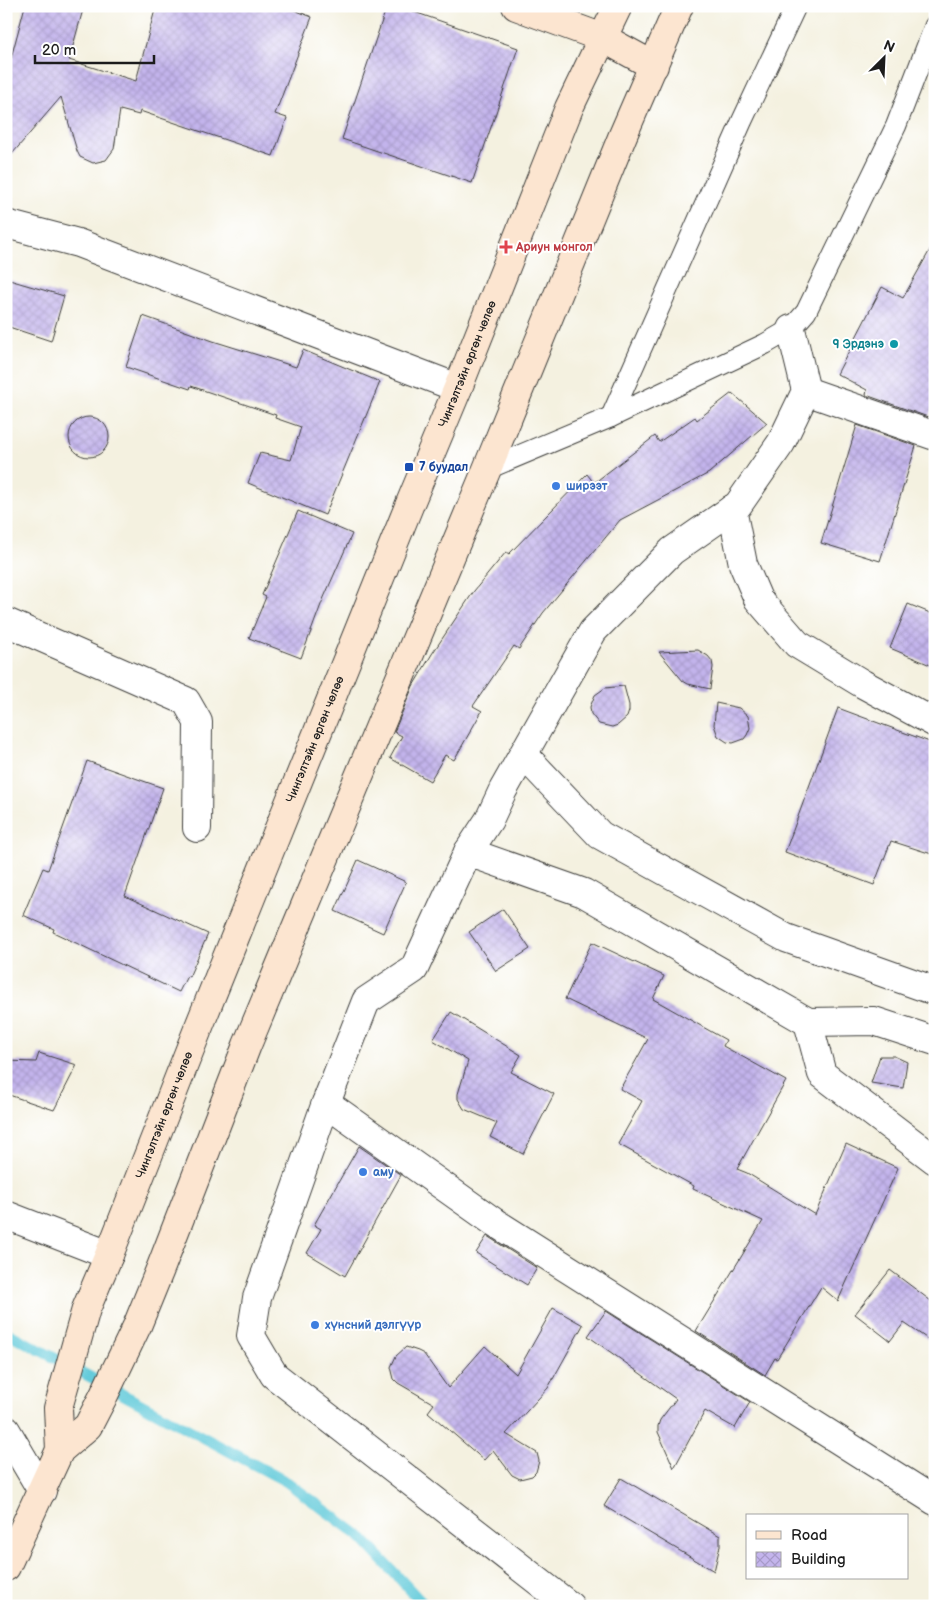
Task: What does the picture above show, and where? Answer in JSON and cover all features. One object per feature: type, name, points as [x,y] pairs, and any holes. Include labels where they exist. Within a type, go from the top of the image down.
[{"type":"main road","points":[[516,6],[603,38],[654,66]]},
{"type":"main road","name":"Чингэлтэйн өргөн чөлөө","points":[[60,1450],[58,1408],[86,1309],[569,108],[618,6]]},
{"type":"main road","name":"Чингэлтэйн өргөн чөлөө","points":[[6,1567],[60,1450],[88,1426],[104,1397],[137,1326],[162,1267],[247,1045],[487,469],[623,135],[679,6]]},
{"type":"street","points":[[6,224],[78,243],[458,388]]},
{"type":"street","points":[[570,1606],[274,1375],[251,1336],[257,1298],[326,1103],[366,1001],[414,969],[468,852],[489,820],[503,790],[593,631],[672,552],[738,505],[781,442],[806,391],[792,330]]},
{"type":"street","points":[[806,391],[935,436]]},
{"type":"street","points":[[732,510],[743,564],[758,599],[797,644],[863,684],[935,723]]},
{"type":"street","points":[[6,622],[186,701],[198,722],[196,828]]},
{"type":"street","points":[[524,755],[600,835],[786,938],[935,991]]},
{"type":"street","points":[[468,852],[584,893],[808,1022],[874,1021],[935,1041]]},
{"type":"street","points":[[808,1022],[822,1074],[935,1160]]},
{"type":"street","points":[[326,1103],[494,1222],[935,1501]]},
{"type":"street","points":[[6,1215],[109,1255]]},
{"type":"street","points":[[6,1430],[42,1491]]},
{"type":"lane","points":[[610,416],[742,121],[796,6]]},
{"type":"lane","points":[[487,469],[610,416],[792,330],[806,312],[896,126],[935,25]]},
{"type":"building","points":[[25,6],[84,6],[69,60],[136,81],[156,6],[284,6],[312,17],[275,114],[287,118],[273,156],[140,111],[139,115],[120,110],[114,149],[106,160],[93,163],[80,157],[77,151],[61,97],[6,161],[6,57],[11,58]]},
{"type":"building","points":[[387,6],[397,6],[518,48],[472,183],[342,139]]},
{"type":"building","name":"9 Эрдэнэ","points":[[935,241],[935,405],[928,417],[866,395],[867,390],[837,374],[882,287],[903,298]]},
{"type":"building","points":[[6,279],[64,296],[51,341],[6,326]]},
{"type":"building","points":[[143,316],[213,341],[296,367],[303,350],[380,382],[325,515],[248,483],[260,453],[291,460],[301,427],[275,418],[276,415],[191,386],[190,389],[126,367]]},
{"type":"building","points":[[732,393],[767,423],[709,473],[620,520],[543,613],[519,649],[514,646],[473,706],[482,711],[454,760],[445,755],[430,781],[390,758],[402,736],[394,732],[413,686],[474,591],[506,552],[509,554],[587,474],[594,483],[655,436],[659,442],[695,417],[697,420]]},
{"type":"building","points":[[89,417],[103,423],[109,437],[103,451],[89,457],[75,451],[69,437],[75,423]]},
{"type":"building","points":[[857,425],[916,446],[880,561],[821,543]]},
{"type":"building","points":[[298,511],[352,534],[322,602],[301,658],[249,638],[266,597],[262,595]]},
{"type":"building","points":[[908,604],[935,615],[935,667],[890,648]]},
{"type":"building","points":[[698,650],[712,661],[710,689],[683,681],[659,652]]},
{"type":"building","points":[[624,686],[629,705],[627,717],[618,725],[612,727],[599,724],[591,714],[590,707],[595,695],[605,688]]},
{"type":"building","points":[[716,703],[739,708],[748,716],[750,728],[744,739],[733,743],[727,742],[718,736],[714,725]]},
{"type":"building","points":[[838,708],[935,744],[935,855],[891,841],[874,885],[785,852]]},
{"type":"building","points":[[87,761],[163,788],[125,896],[208,934],[189,977],[187,976],[179,992],[53,932],[54,929],[23,915],[43,868],[48,870]]},
{"type":"building","points":[[358,860],[406,882],[383,933],[335,911]]},
{"type":"building","points":[[503,909],[530,949],[496,971],[469,932]]},
{"type":"building","points":[[592,942],[664,976],[653,999],[726,1040],[723,1046],[786,1081],[737,1169],[747,1173],[815,1215],[846,1144],[898,1168],[838,1301],[821,1287],[777,1359],[775,1358],[765,1375],[696,1331],[763,1221],[693,1189],[694,1186],[618,1144],[642,1101],[620,1089],[648,1039],[565,999]]},
{"type":"building","points":[[451,1012],[521,1055],[511,1072],[554,1094],[523,1154],[490,1137],[497,1123],[464,1109],[458,1099],[468,1061],[433,1040]]},
{"type":"building","points":[[39,1053],[77,1065],[54,1110],[6,1094],[6,1061],[36,1062]]},
{"type":"building","points":[[880,1056],[894,1056],[907,1062],[903,1088],[871,1083]]},
{"type":"building","points":[[359,1146],[401,1175],[345,1276],[307,1253],[321,1229],[314,1225]]},
{"type":"building","points":[[487,1236],[537,1268],[527,1285],[476,1253]]},
{"type":"building","points":[[890,1270],[935,1304],[935,1344],[904,1323],[890,1341],[855,1314]]},
{"type":"building","points":[[553,1308],[583,1325],[548,1388],[506,1434],[537,1453],[539,1461],[536,1472],[532,1476],[520,1479],[512,1475],[493,1450],[484,1460],[428,1412],[434,1404],[398,1383],[394,1379],[391,1367],[396,1356],[406,1347],[418,1351],[424,1354],[448,1388],[485,1346],[516,1374]]},
{"type":"building","points":[[606,1311],[750,1402],[735,1428],[705,1411],[674,1468],[658,1432],[658,1426],[660,1420],[676,1399],[588,1336]]},
{"type":"building","points":[[621,1478],[720,1536],[720,1546],[714,1571],[604,1506]]},
{"type":"waterway","points":[[6,1332],[287,1482],[361,1537],[425,1606]]},
{"type":"place","name":"Ариун монгол","points":[[506,247]]},
{"type":"place","name":"9 Эрдэнэ","points":[[894,344]]},
{"type":"place","name":"7 буудал","points":[[409,467]]},
{"type":"place","name":"ширээт","points":[[556,486]]},
{"type":"place","name":"аму","points":[[363,1172]]},
{"type":"place","name":"хүнсний дэлгүүр","points":[[315,1325]]}]
